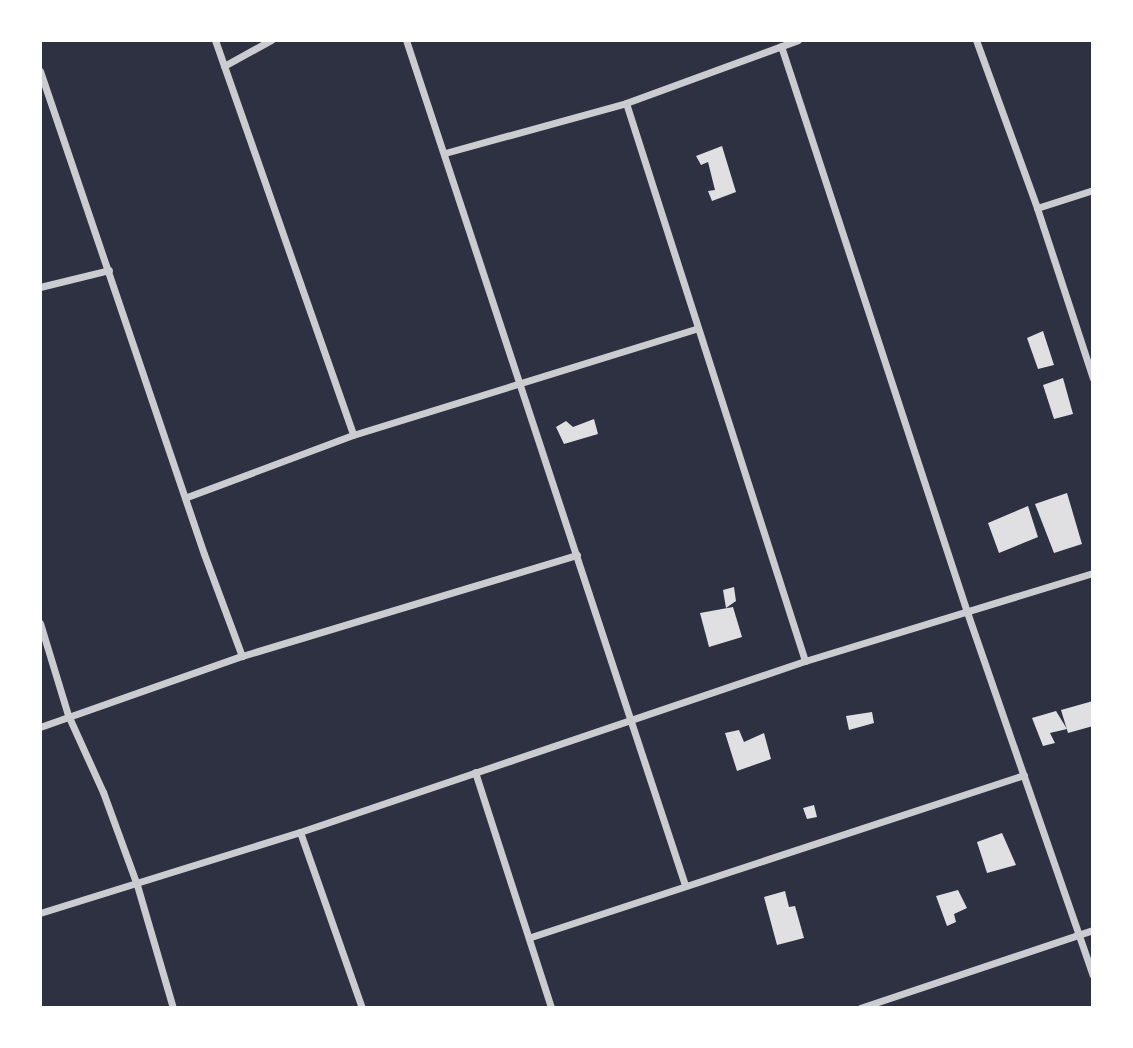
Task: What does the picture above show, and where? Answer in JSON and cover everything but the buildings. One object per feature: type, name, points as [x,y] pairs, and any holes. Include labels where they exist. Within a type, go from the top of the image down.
[{"type":"street","points":[[215,40],[353,435]]},
{"type":"street","points":[[224,66],[271,40]]},
{"type":"street","points":[[406,40],[685,885]]},
{"type":"street","points":[[445,153],[626,103],[798,40]]},
{"type":"street","points":[[976,40],[1037,208],[1093,378]]},
{"type":"street","points":[[781,46],[967,612],[1093,975]]},
{"type":"street","points":[[40,71],[242,656]]},
{"type":"street","points":[[626,103],[806,661]]},
{"type":"street","points":[[1037,208],[1093,190]]},
{"type":"street","points":[[40,287],[109,270]]},
{"type":"street","points":[[187,497],[353,435],[519,386],[698,327]]},
{"type":"street","points":[[40,727],[242,656],[577,555]]},
{"type":"street","points":[[40,913],[137,885],[300,832],[806,661],[1093,573]]},
{"type":"street","points":[[40,623],[68,715],[103,792],[137,885],[173,1008]]},
{"type":"street","points":[[475,772],[531,937],[551,1008]]},
{"type":"street","points":[[531,937],[1024,775]]},
{"type":"street","points":[[300,832],[362,1008]]},
{"type":"street","points":[[860,1008],[1093,930]]}]
